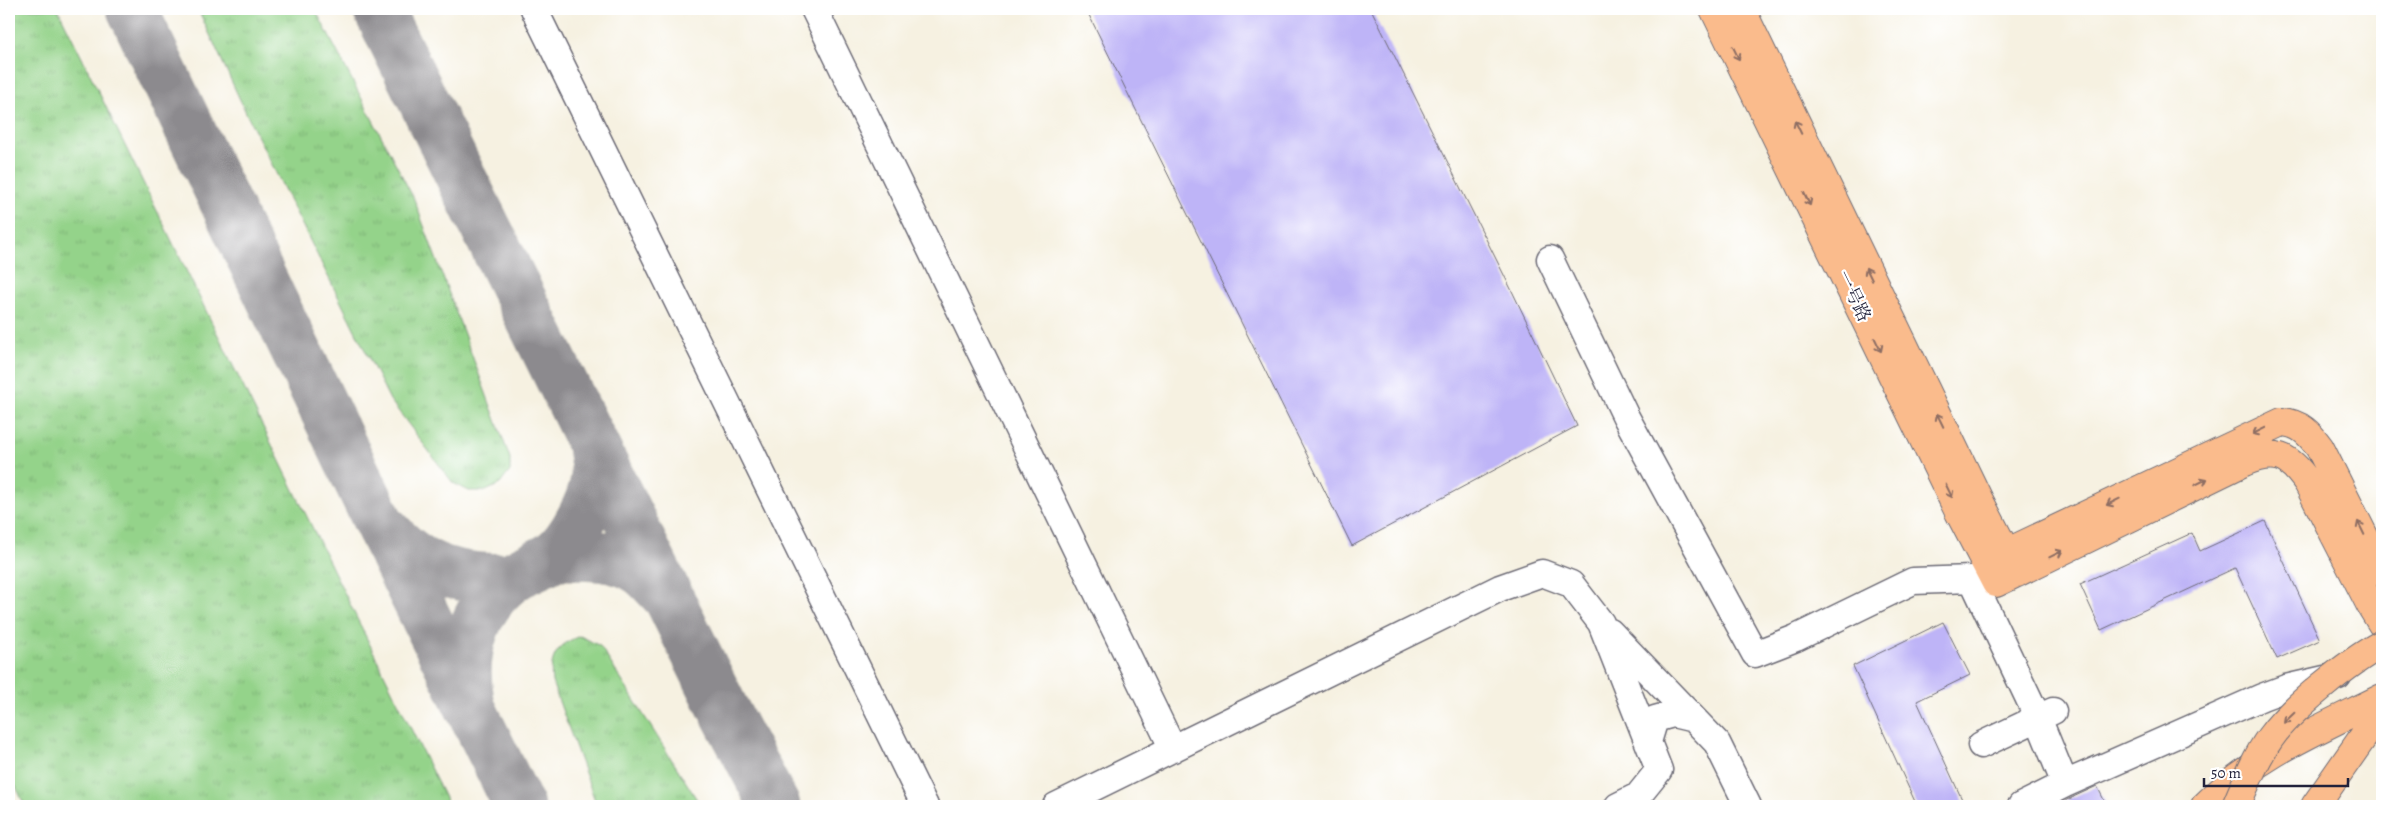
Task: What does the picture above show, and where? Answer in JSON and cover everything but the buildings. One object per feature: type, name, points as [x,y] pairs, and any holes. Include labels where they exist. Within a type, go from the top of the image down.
[{"type":"main road","name":"一号路","points":[[1714,9],[2001,568]]},
{"type":"main road","name":"一号路","points":[[1741,9],[1980,502],[2001,568]]},
{"type":"main road","points":[[2001,568],[2282,422],[2299,426],[2309,434],[2320,448],[2382,572]]},
{"type":"main road","points":[[2001,568],[2261,455],[2276,455],[2287,459],[2308,483],[2382,624]]},
{"type":"main road","points":[[2236,806],[2259,755],[2272,736],[2339,673],[2382,644]]},
{"type":"main road","points":[[2205,806],[2244,772],[2279,750],[2382,698]]},
{"type":"main road","points":[[2315,806],[2382,710]]},
{"type":"lane","points":[[534,9],[926,806]]},
{"type":"lane","points":[[814,9],[1173,749]]},
{"type":"lane","points":[[1550,259],[1626,417],[1755,654],[1796,638],[1914,581],[1972,579],[2046,714],[2065,784]]},
{"type":"lane","points":[[1056,806],[1500,588],[1542,574],[1571,584],[1601,623],[1717,743],[1748,806]]},
{"type":"lane","points":[[1601,623],[1659,770],[1638,796],[1618,806]]},
{"type":"lane","points":[[2021,806],[2065,784],[2278,691],[2354,672]]},
{"type":"lane","points":[[1648,742],[1655,719],[1673,714],[1694,720]]},
{"type":"lane","points":[[1981,745],[2046,714]]},
{"type":"green space","points":[[9,9],[58,9],[449,806],[25,806],[9,772]]},
{"type":"green space","points":[[198,9],[315,9],[414,199],[510,458],[510,471],[500,484],[486,491],[469,491],[453,483],[390,400],[248,117]]},
{"type":"green space","points":[[580,636],[600,646],[701,806],[597,806],[552,682],[551,674],[553,659],[556,653],[565,644]]},
{"type":"taxiway","points":[[132,9],[379,523],[519,806]]},
{"type":"taxiway","points":[[378,9],[723,708],[775,806]]},
{"type":"taxiway","points":[[469,700],[466,666],[468,649],[478,619],[486,605],[509,580],[553,556],[560,550],[574,531],[587,508],[594,486],[596,469],[593,446]]},
{"type":"taxiway","points":[[386,531],[413,556],[442,571],[475,578],[511,578]]},
{"type":"taxiway","points":[[554,555],[600,556],[622,561],[642,571],[667,596]]}]
